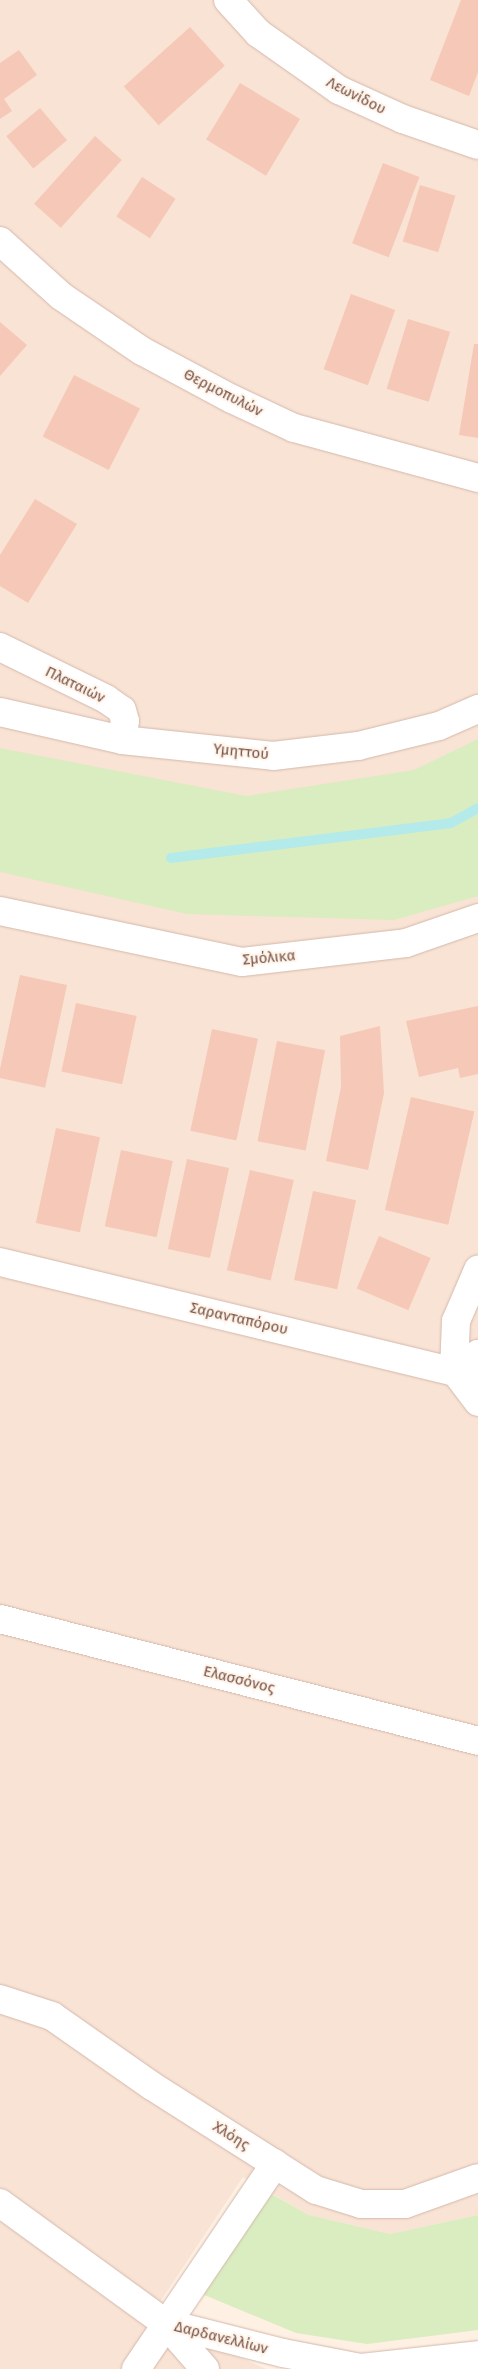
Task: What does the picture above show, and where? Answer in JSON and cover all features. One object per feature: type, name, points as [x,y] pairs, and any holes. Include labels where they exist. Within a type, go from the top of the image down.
[{"type":"street","name":"Λεωνίδου","points":[[228,0],[258,33],[339,90],[404,119],[478,145]]},
{"type":"street","name":"Θερμοπυλών","points":[[0,241],[60,296],[142,351],[232,399],[294,428],[478,478]]},
{"type":"street","name":"Πλαταιών","points":[[0,647],[106,699],[122,710],[125,721],[122,740]]},
{"type":"street","name":"Υμηττού","points":[[0,712],[122,740],[273,756],[358,746],[439,726],[478,709]]},
{"type":"street","name":"Σμόλικα","points":[[0,911],[242,962],[406,943],[478,918]]},
{"type":"street","name":"Σαρανταπόρου","points":[[0,1262],[466,1374]]},
{"type":"street","points":[[478,1270],[456,1321],[466,1374],[478,1402]]},
{"type":"street","points":[[466,1374],[478,1354]]},
{"type":"street","name":"Ελασσόνος","points":[[0,1619],[478,1741]]},
{"type":"street","name":"Χλόης","points":[[0,1999],[52,2016],[152,2086],[316,2190],[361,2204],[405,2204],[478,2178]]},
{"type":"street","points":[[136,2369],[165,2323],[275,2164]]},
{"type":"street","name":"Δαρδανελλίων","points":[[0,2204],[165,2323],[283,2353],[361,2368],[478,2355]]},
{"type":"street","points":[[165,2323],[205,2369]]},
{"type":"shaded area","points":[[0,0],[478,0],[478,2215],[390,2234],[309,2215],[243,2177],[150,2317],[266,2369],[0,2369]]},
{"type":"green space","points":[[478,739],[478,896],[394,920],[187,914],[0,872],[0,748],[246,796],[414,770]]},
{"type":"green space","points":[[248,2181],[309,2215],[390,2234],[478,2215],[478,2330],[367,2344],[296,2333],[190,2289]]},
{"type":"building","points":[[461,0],[478,0],[478,72],[469,96],[430,80]]},
{"type":"building","points":[[190,27],[225,66],[159,125],[124,87]]},
{"type":"building","points":[[19,50],[37,75],[4,99],[12,111],[0,119],[0,63]]},
{"type":"building","points":[[240,83],[300,119],[266,176],[206,140]]},
{"type":"building","points":[[40,108],[67,140],[33,168],[6,136]]},
{"type":"building","points":[[95,136],[122,160],[61,228],[34,204]]},
{"type":"building","points":[[383,163],[419,177],[389,257],[352,243]]},
{"type":"building","points":[[142,177],[176,199],[150,238],[116,216]]},
{"type":"building","points":[[420,185],[455,196],[438,252],[403,241]]},
{"type":"building","points":[[351,294],[395,310],[368,385],[324,369]]},
{"type":"building","points":[[408,319],[450,332],[429,402],[387,389]]},
{"type":"building","points":[[0,322],[27,345],[0,376]]},
{"type":"building","points":[[474,344],[478,344],[478,438],[459,435]]},
{"type":"building","points":[[74,375],[140,409],[109,470],[43,436]]},
{"type":"building","points":[[35,499],[77,524],[28,603],[0,586],[0,555]]},
{"type":"building","points":[[20,975],[67,985],[45,1088],[0,1078],[0,1069]]},
{"type":"building","points":[[76,1003],[137,1016],[122,1084],[61,1071]]},
{"type":"building","points":[[478,1006],[478,1074],[460,1078],[458,1068],[419,1077],[406,1021]]},
{"type":"building","points":[[380,1026],[384,1093],[368,1170],[326,1161],[341,1087],[340,1036]]},
{"type":"building","points":[[212,1029],[258,1039],[236,1140],[190,1131]]},
{"type":"building","points":[[277,1041],[325,1050],[306,1150],[258,1141]]},
{"type":"building","points":[[411,1097],[474,1112],[448,1225],[385,1210]]},
{"type":"building","points":[[56,1128],[100,1137],[80,1232],[36,1223]]},
{"type":"building","points":[[121,1150],[173,1161],[157,1237],[105,1226]]},
{"type":"building","points":[[187,1159],[229,1168],[210,1258],[168,1249]]},
{"type":"building","points":[[250,1170],[294,1180],[271,1280],[227,1270]]},
{"type":"building","points":[[313,1191],[356,1200],[337,1289],[294,1280]]},
{"type":"building","points":[[379,1236],[431,1258],[408,1310],[357,1288]]},
{"type":"waterway","points":[[171,858],[451,823],[478,808]]}]
